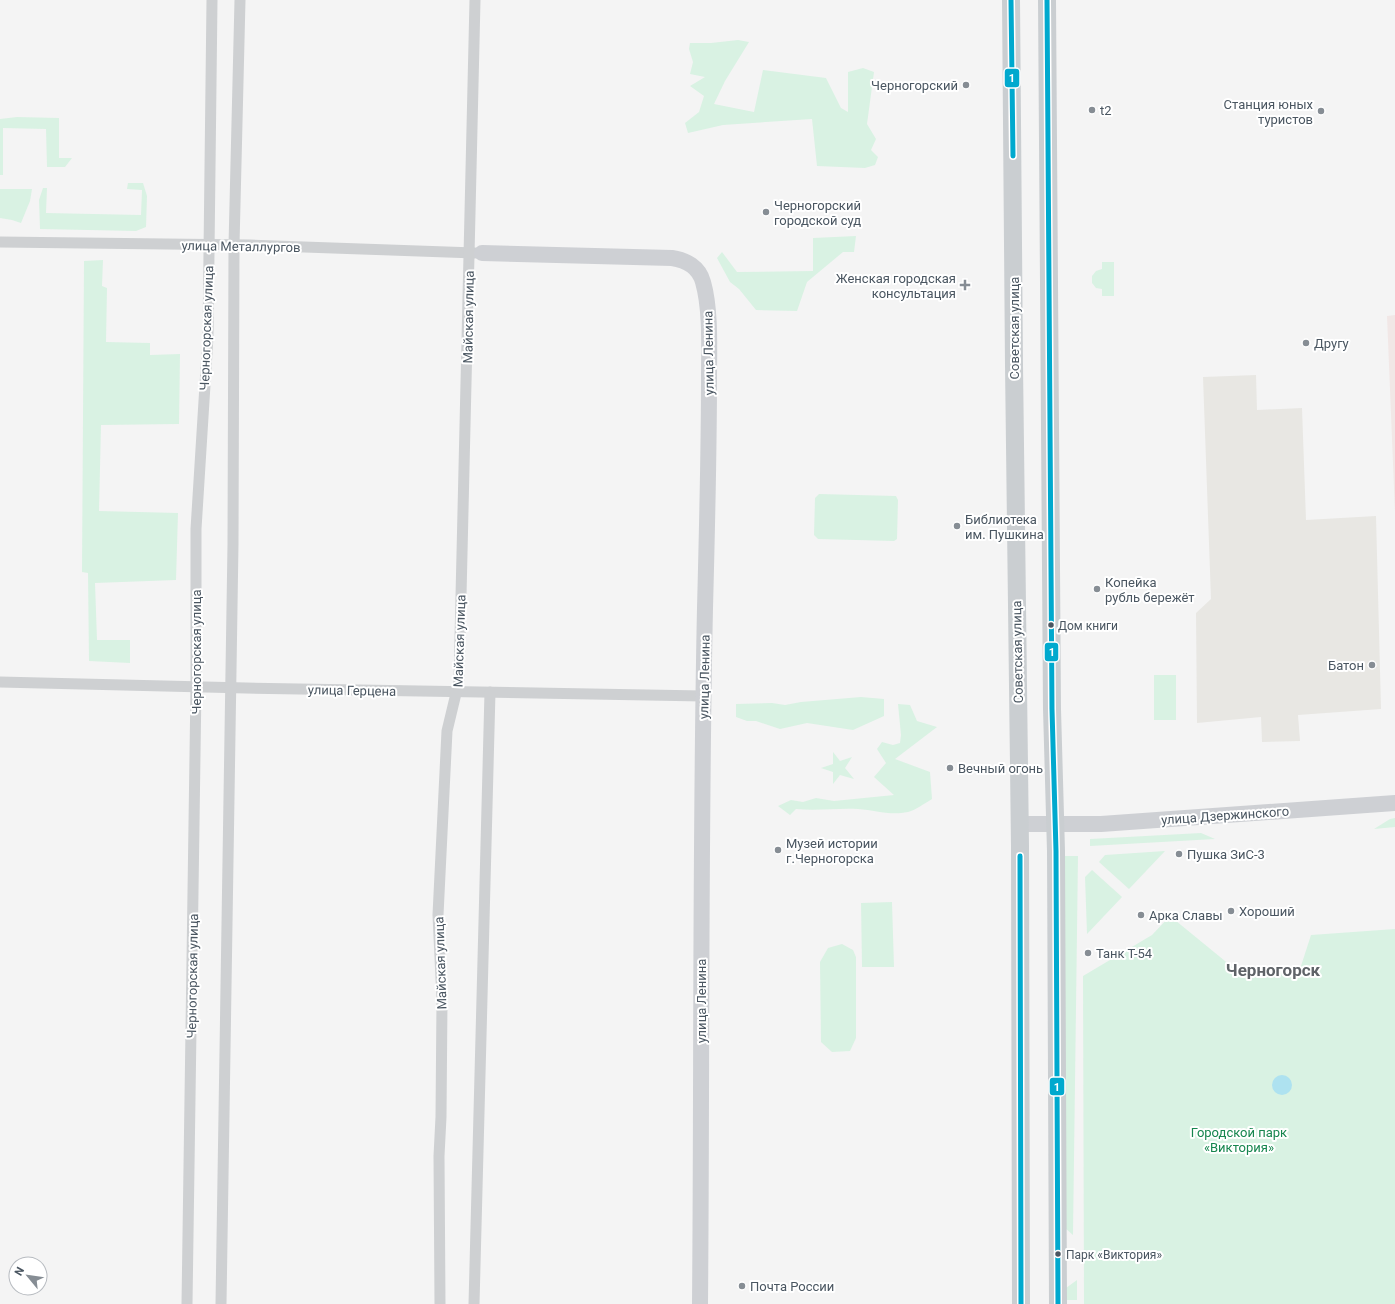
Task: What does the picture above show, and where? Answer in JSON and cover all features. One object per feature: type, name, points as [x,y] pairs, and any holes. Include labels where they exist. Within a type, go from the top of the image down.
[{"type":"main road","name":"Советская улица","points":[[1012,0],[1014,364],[1020,824],[1022,1304]]},
{"type":"main road","points":[[1048,0],[1052,709],[1055,825],[1058,1304]]},
{"type":"street","name":"Черногорская улица","points":[[187,1304],[196,686],[196,529],[208,337],[212,0]]},
{"type":"street","name":"Черногорская улица","points":[[221,1304],[233,544],[234,245],[240,0]]},
{"type":"street","name":"Майская улица","points":[[440,1304],[439,1156],[442,1015],[438,915],[447,731],[458,692],[459,681],[476,253],[475,0]]},
{"type":"street","name":"улица Металлургов","points":[[0,242],[234,245],[476,253]]},
{"type":"street","name":"улица Ленина","points":[[476,253],[672,258],[684,260],[695,267],[703,281],[709,330],[709,400],[702,786],[700,1304]]},
{"type":"street","name":"улица Герцена","points":[[0,682],[230,688],[703,696]]},
{"type":"street","points":[[474,1304],[490,692]]},
{"type":"street","name":"улица Дзержинского","points":[[1020,824],[1101,824],[1395,803]]},
{"type":"shaded area","points":[[1395,315],[1395,512],[1387,316]]},
{"type":"shaded area","points":[[1256,375],[1257,410],[1302,408],[1306,520],[1376,516],[1381,709],[1298,715],[1300,741],[1262,742],[1261,717],[1197,723],[1196,613],[1211,599],[1203,377]]},
{"type":"green space","points":[[738,40],[749,42],[725,81],[714,104],[754,112],[763,70],[826,78],[841,108],[848,112],[848,72],[863,68],[874,72],[867,124],[876,139],[871,150],[878,157],[875,165],[865,168],[817,166],[812,119],[723,125],[688,133],[685,123],[699,112],[704,96],[690,86],[705,77],[690,74],[693,62],[689,49],[690,43],[711,43]]},
{"type":"green space","points":[[17,117],[59,118],[59,158],[72,158],[65,167],[47,167],[46,129],[3,128],[3,175],[0,175],[0,119]]},
{"type":"green space","points":[[128,183],[143,183],[147,196],[146,227],[136,231],[40,229],[39,200],[43,188],[47,188],[46,213],[141,215],[142,190],[127,189]]},
{"type":"green space","points":[[0,189],[32,189],[30,201],[21,223],[0,218]]},
{"type":"green space","points":[[856,236],[854,252],[843,252],[807,282],[797,311],[756,310],[739,289],[730,282],[717,258],[722,252],[737,272],[813,271],[813,238]]},
{"type":"green space","points":[[103,260],[102,286],[107,288],[106,342],[150,343],[150,355],[180,354],[179,424],[101,425],[99,511],[178,513],[176,580],[95,583],[97,640],[130,640],[130,663],[89,661],[88,573],[82,572],[84,261]]},
{"type":"green space","points":[[1102,262],[1114,262],[1114,296],[1102,296],[1102,289],[1096,288],[1092,283],[1092,276],[1096,271],[1102,269]]},
{"type":"green space","points":[[819,494],[896,496],[898,500],[897,539],[894,541],[818,539],[814,535],[815,498]]},
{"type":"green space","points":[[1154,675],[1176,675],[1176,720],[1154,720]]},
{"type":"green space","points":[[861,697],[884,699],[884,716],[853,730],[807,723],[780,729],[756,721],[747,721],[736,717],[736,704],[772,703],[785,705],[801,702]]},
{"type":"green space","points":[[898,704],[910,705],[917,721],[937,727],[895,759],[930,772],[932,799],[911,811],[901,813],[858,809],[796,809],[790,815],[778,806],[791,800],[803,802],[816,798],[834,801],[894,795],[874,777],[886,763],[877,749],[882,742],[893,745],[900,743],[901,735]]},
{"type":"green space","points":[[833,752],[840,761],[852,757],[845,768],[854,779],[840,775],[833,784],[833,772],[821,768],[833,764]]},
{"type":"green space","points":[[1395,818],[1395,827],[1374,829],[1390,819]]},
{"type":"green space","points":[[1201,833],[1215,839],[1090,846],[1090,839]]},
{"type":"green space","points":[[1165,851],[1129,889],[1099,862],[1105,855]]},
{"type":"green space","points":[[1064,856],[1078,856],[1073,1235],[1064,1227]]},
{"type":"green space","points":[[1092,870],[1122,897],[1087,934],[1085,877]]},
{"type":"green space","points":[[892,902],[894,967],[862,967],[861,903]]},
{"type":"green space","name":"Городской парк «Виктория»","points":[[1170,916],[1236,970],[1301,966],[1311,935],[1395,929],[1395,1304],[1084,1304],[1083,976],[1152,935]]},
{"type":"green space","points":[[842,944],[853,950],[856,957],[856,1038],[850,1051],[832,1052],[821,1042],[820,962],[828,948]]},
{"type":"green space","points":[[1077,1280],[1077,1300],[1066,1300],[1066,1288]]},
{"type":"water","points":[[1282,1075],[1289,1078],[1292,1085],[1289,1092],[1282,1095],[1275,1092],[1272,1085],[1275,1078]]},
{"type":"transit line","name":"1","points":[[1011,0],[1013,156]]},
{"type":"transit line","name":"1","points":[[1047,0],[1052,709],[1056,851],[1058,1304]]},
{"type":"transit line","name":"1","points":[[1020,856],[1021,1304]]},
{"type":"place","name":"Черногорский","points":[[966,85]]},
{"type":"place","name":"t2","points":[[1092,110]]},
{"type":"place","name":"Станция юных туристов","points":[[1321,111]]},
{"type":"place","name":"Черногорский городской суд","points":[[766,212]]},
{"type":"place","name":"Женская городская консультация","points":[[965,285]]},
{"type":"place","name":"Другу","points":[[1306,343]]},
{"type":"place","name":"Библиотека им. Пушкина","points":[[957,526]]},
{"type":"place","name":"Копейка рубль бережёт","points":[[1097,589]]},
{"type":"place","name":"Дом книги","points":[[1051,625]]},
{"type":"place","name":"Батон","points":[[1372,665]]},
{"type":"place","name":"Вечный огонь","points":[[950,768]]},
{"type":"place","name":"Музей истории г.Черногорска","points":[[778,850]]},
{"type":"place","name":"Пушка ЗиС-3","points":[[1179,854]]},
{"type":"place","name":"Хороший","points":[[1231,911]]},
{"type":"place","name":"Арка Славы","points":[[1141,915]]},
{"type":"place","name":"Танк Т-54","points":[[1088,953]]},
{"type":"place","name":"Парк «Виктория»","points":[[1058,1254]]},
{"type":"place","name":"Почта России","points":[[742,1286]]},
{"type":"district","name":"Черногорск","points":[[1273,970]]}]
